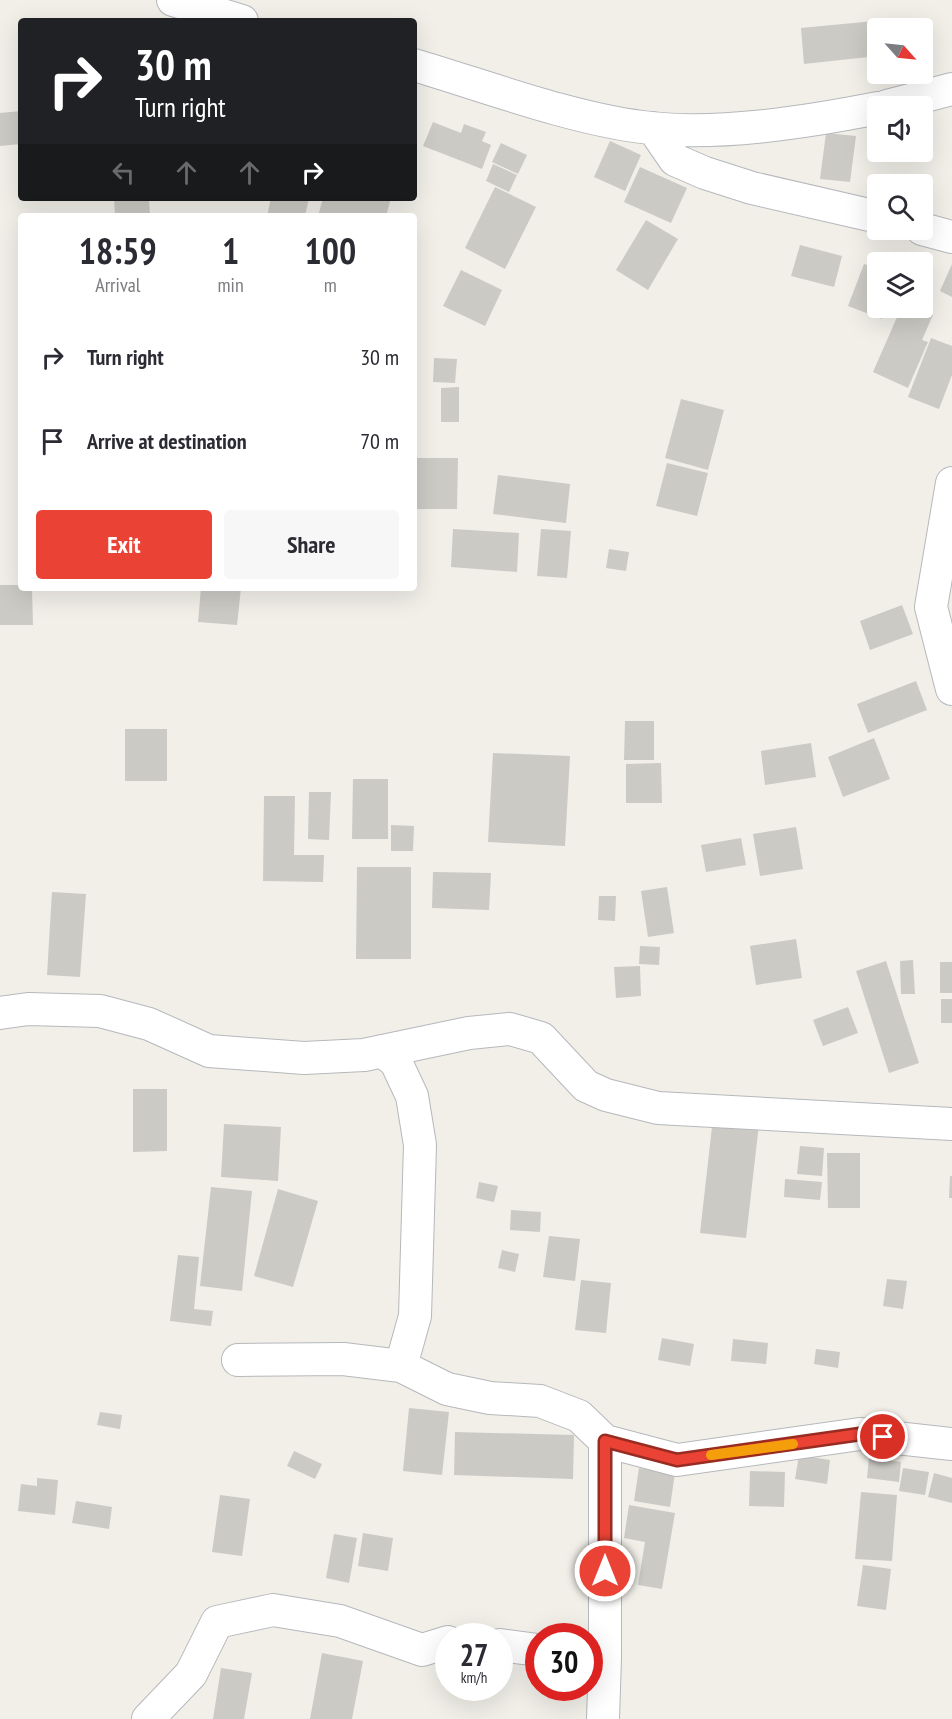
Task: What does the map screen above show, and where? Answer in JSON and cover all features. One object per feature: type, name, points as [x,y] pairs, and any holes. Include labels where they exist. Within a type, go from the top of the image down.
[{"type":"street","points":[[173,0],[232,18]]},
{"type":"street","points":[[417,66],[668,139],[867,110]]},
{"type":"street","points":[[925,96],[952,89]]},
{"type":"street","points":[[668,139],[705,173],[752,188],[867,214]]},
{"type":"street","points":[[933,232],[952,237]]},
{"type":"street","points":[[952,483],[931,607],[952,689]]},
{"type":"street","points":[[0,1013],[28,1010],[100,1011],[149,1024],[209,1051],[304,1058],[364,1055],[469,1033],[510,1029],[541,1038],[586,1086],[606,1095],[658,1108],[952,1124]]},
{"type":"street","points":[[382,1051],[396,1062],[412,1096],[420,1144],[415,1316],[401,1366]]},
{"type":"street","points":[[238,1360],[343,1359],[401,1366],[447,1389],[490,1398],[540,1401],[579,1416],[605,1441],[677,1460],[860,1434],[952,1444]]},
{"type":"street","points":[[598,1623],[605,1441]]},
{"type":"street","points":[[148,1719],[191,1674],[217,1622],[273,1610],[340,1621],[422,1650],[435,1646]]},
{"type":"street","points":[[601,1701],[603,1719]]},
{"type":"building","points":[[867,22],[867,57],[804,64],[801,28]]},
{"type":"building","points":[[18,111],[18,144],[0,146],[0,113]]},
{"type":"building","points":[[433,122],[461,133],[464,124],[486,132],[482,141],[491,145],[482,169],[423,146]]},
{"type":"building","points":[[826,133],[856,136],[850,182],[820,179]]},
{"type":"building","points":[[610,141],[641,155],[625,191],[594,177]]},
{"type":"building","points":[[501,143],[527,155],[518,174],[492,162]]},
{"type":"building","points":[[493,164],[517,175],[509,192],[486,181]]},
{"type":"building","points":[[640,167],[687,188],[671,223],[624,202]]},
{"type":"building","points":[[495,187],[536,207],[505,269],[465,248]]},
{"type":"building","points":[[114,201],[149,201],[150,213],[115,213]]},
{"type":"building","points":[[270,201],[308,201],[306,213],[268,213]]},
{"type":"building","points":[[322,201],[390,201],[387,213],[319,213]]},
{"type":"building","points":[[646,220],[678,239],[648,290],[616,270]]},
{"type":"building","points":[[800,245],[842,256],[834,287],[791,276]]},
{"type":"building","points":[[864,264],[867,265],[867,313],[848,306]]},
{"type":"building","points":[[952,264],[952,297],[940,291]]},
{"type":"building","points":[[461,270],[502,290],[485,326],[443,306]]},
{"type":"building","points":[[897,318],[932,318],[922,340],[928,342],[908,388],[873,372]]},
{"type":"building","points":[[931,338],[952,346],[952,375],[939,409],[908,397]]},
{"type":"building","points":[[434,358],[457,359],[455,383],[433,382]]},
{"type":"building","points":[[459,387],[459,422],[441,422],[441,388]]},
{"type":"building","points":[[681,399],[724,410],[708,470],[665,458]]},
{"type":"building","points":[[417,458],[458,458],[457,509],[417,509]]},
{"type":"building","points":[[667,463],[708,473],[697,516],[656,506]]},
{"type":"building","points":[[498,475],[570,484],[566,523],[493,514]]},
{"type":"building","points":[[453,529],[519,533],[517,572],[451,567]]},
{"type":"building","points":[[541,529],[571,531],[567,578],[537,576]]},
{"type":"building","points":[[609,549],[629,552],[626,571],[606,568]]},
{"type":"building","points":[[0,585],[18,585],[18,591],[32,591],[33,625],[0,625]]},
{"type":"building","points":[[201,591],[241,591],[237,625],[198,622]]},
{"type":"building","points":[[902,605],[913,634],[870,650],[860,621]]},
{"type":"building","points":[[916,681],[927,710],[868,733],[857,704]]},
{"type":"building","points":[[625,721],[654,721],[654,760],[624,760]]},
{"type":"building","points":[[125,729],[167,729],[167,781],[125,781]]},
{"type":"building","points":[[874,738],[890,779],[843,797],[828,757]]},
{"type":"building","points":[[811,743],[816,777],[765,785],[761,751]]},
{"type":"building","points":[[493,753],[570,756],[565,846],[488,842]]},
{"type":"building","points":[[661,763],[662,803],[626,803],[626,764]]},
{"type":"building","points":[[353,779],[388,779],[388,839],[352,839]]},
{"type":"building","points":[[309,792],[331,792],[329,840],[308,839]]},
{"type":"building","points":[[264,796],[295,796],[294,855],[324,855],[323,882],[263,881]]},
{"type":"building","points":[[391,825],[414,826],[413,851],[391,851]]},
{"type":"building","points":[[796,827],[803,869],[760,876],[753,834]]},
{"type":"building","points":[[741,838],[746,865],[706,872],[701,845]]},
{"type":"building","points":[[357,867],[411,867],[411,959],[356,959]]},
{"type":"building","points":[[433,872],[491,873],[489,910],[432,908]]},
{"type":"building","points":[[667,887],[674,933],[648,937],[641,891]]},
{"type":"building","points":[[52,892],[86,894],[80,977],[47,975]]},
{"type":"building","points":[[599,896],[616,896],[615,921],[598,920]]},
{"type":"building","points":[[796,939],[802,978],[756,985],[750,946]]},
{"type":"building","points":[[640,946],[660,947],[659,965],[639,964]]},
{"type":"building","points":[[913,960],[915,994],[901,994],[900,961]]},
{"type":"building","points":[[886,961],[919,1063],[889,1073],[856,971]]},
{"type":"building","points":[[940,962],[952,962],[952,993],[940,993]]},
{"type":"building","points":[[640,966],[641,996],[616,998],[614,967]]},
{"type":"building","points":[[941,999],[952,999],[952,1023],[941,1023]]},
{"type":"building","points":[[848,1007],[858,1033],[823,1046],[813,1020]]},
{"type":"building","points":[[133,1089],[167,1089],[167,1151],[133,1152]]},
{"type":"building","points":[[713,1118],[759,1124],[746,1238],[700,1233]]},
{"type":"building","points":[[224,1124],[281,1127],[278,1181],[221,1177]]},
{"type":"building","points":[[800,1146],[824,1148],[822,1176],[797,1174]]},
{"type":"building","points":[[827,1153],[860,1153],[860,1208],[828,1208]]},
{"type":"building","points":[[950,1176],[952,1176],[952,1198],[949,1198]]},
{"type":"building","points":[[785,1179],[822,1182],[820,1200],[784,1197]]},
{"type":"building","points":[[479,1182],[498,1186],[494,1202],[476,1198]]},
{"type":"building","points":[[211,1187],[252,1191],[242,1291],[200,1286]]},
{"type":"building","points":[[278,1189],[318,1201],[293,1287],[254,1276]]},
{"type":"building","points":[[511,1210],[541,1212],[540,1232],[510,1230]]},
{"type":"building","points":[[549,1236],[580,1239],[575,1281],[543,1277]]},
{"type":"building","points":[[502,1250],[519,1254],[515,1272],[498,1268]]},
{"type":"building","points":[[178,1255],[199,1257],[194,1309],[213,1311],[211,1326],[170,1321]]},
{"type":"building","points":[[887,1279],[907,1281],[903,1309],[883,1306]]},
{"type":"building","points":[[581,1280],[611,1283],[606,1333],[575,1330]]},
{"type":"building","points":[[662,1338],[694,1344],[690,1366],[658,1360]]},
{"type":"building","points":[[733,1339],[768,1343],[766,1364],[731,1361]]},
{"type":"building","points":[[816,1349],[840,1352],[838,1368],[814,1364]]},
{"type":"building","points":[[409,1408],[449,1412],[442,1475],[403,1471]]},
{"type":"building","points":[[100,1412],[122,1415],[120,1429],[97,1425]]},
{"type":"building","points":[[455,1432],[574,1435],[573,1479],[454,1475]]},
{"type":"building","points":[[294,1451],[322,1464],[315,1479],[287,1466]]},
{"type":"building","points":[[799,1455],[830,1460],[827,1484],[795,1479]]},
{"type":"building","points":[[869,1458],[901,1462],[899,1482],[867,1478]]},
{"type":"building","points":[[639,1468],[675,1473],[670,1507],[634,1501]]},
{"type":"building","points":[[903,1468],[929,1472],[925,1495],[899,1491]]},
{"type":"building","points":[[750,1471],[785,1472],[784,1507],[749,1506]]},
{"type":"building","points":[[934,1473],[952,1478],[952,1503],[928,1497]]},
{"type":"building","points":[[37,1478],[58,1480],[55,1515],[18,1511],[21,1484],[37,1486]]},
{"type":"building","points":[[861,1492],[897,1495],[892,1561],[855,1559]]},
{"type":"building","points":[[220,1495],[250,1499],[242,1556],[212,1552]]},
{"type":"building","points":[[76,1501],[112,1507],[109,1529],[72,1523]]},
{"type":"building","points":[[629,1505],[675,1513],[662,1589],[638,1585],[645,1542],[624,1538]]},
{"type":"building","points":[[363,1533],[393,1538],[388,1571],[358,1566]]},
{"type":"building","points":[[334,1534],[357,1538],[349,1583],[326,1578]]},
{"type":"building","points":[[863,1565],[891,1569],[886,1610],[857,1606]]},
{"type":"building","points":[[322,1653],[363,1661],[352,1719],[310,1719]]},
{"type":"building","points":[[221,1668],[252,1673],[244,1719],[213,1719]]},
{"type":"slow traffic","points":[[711,1455],[793,1444]]},
{"type":"route","points":[[605,1571],[605,1441],[677,1460],[860,1434],[883,1437]]}]
